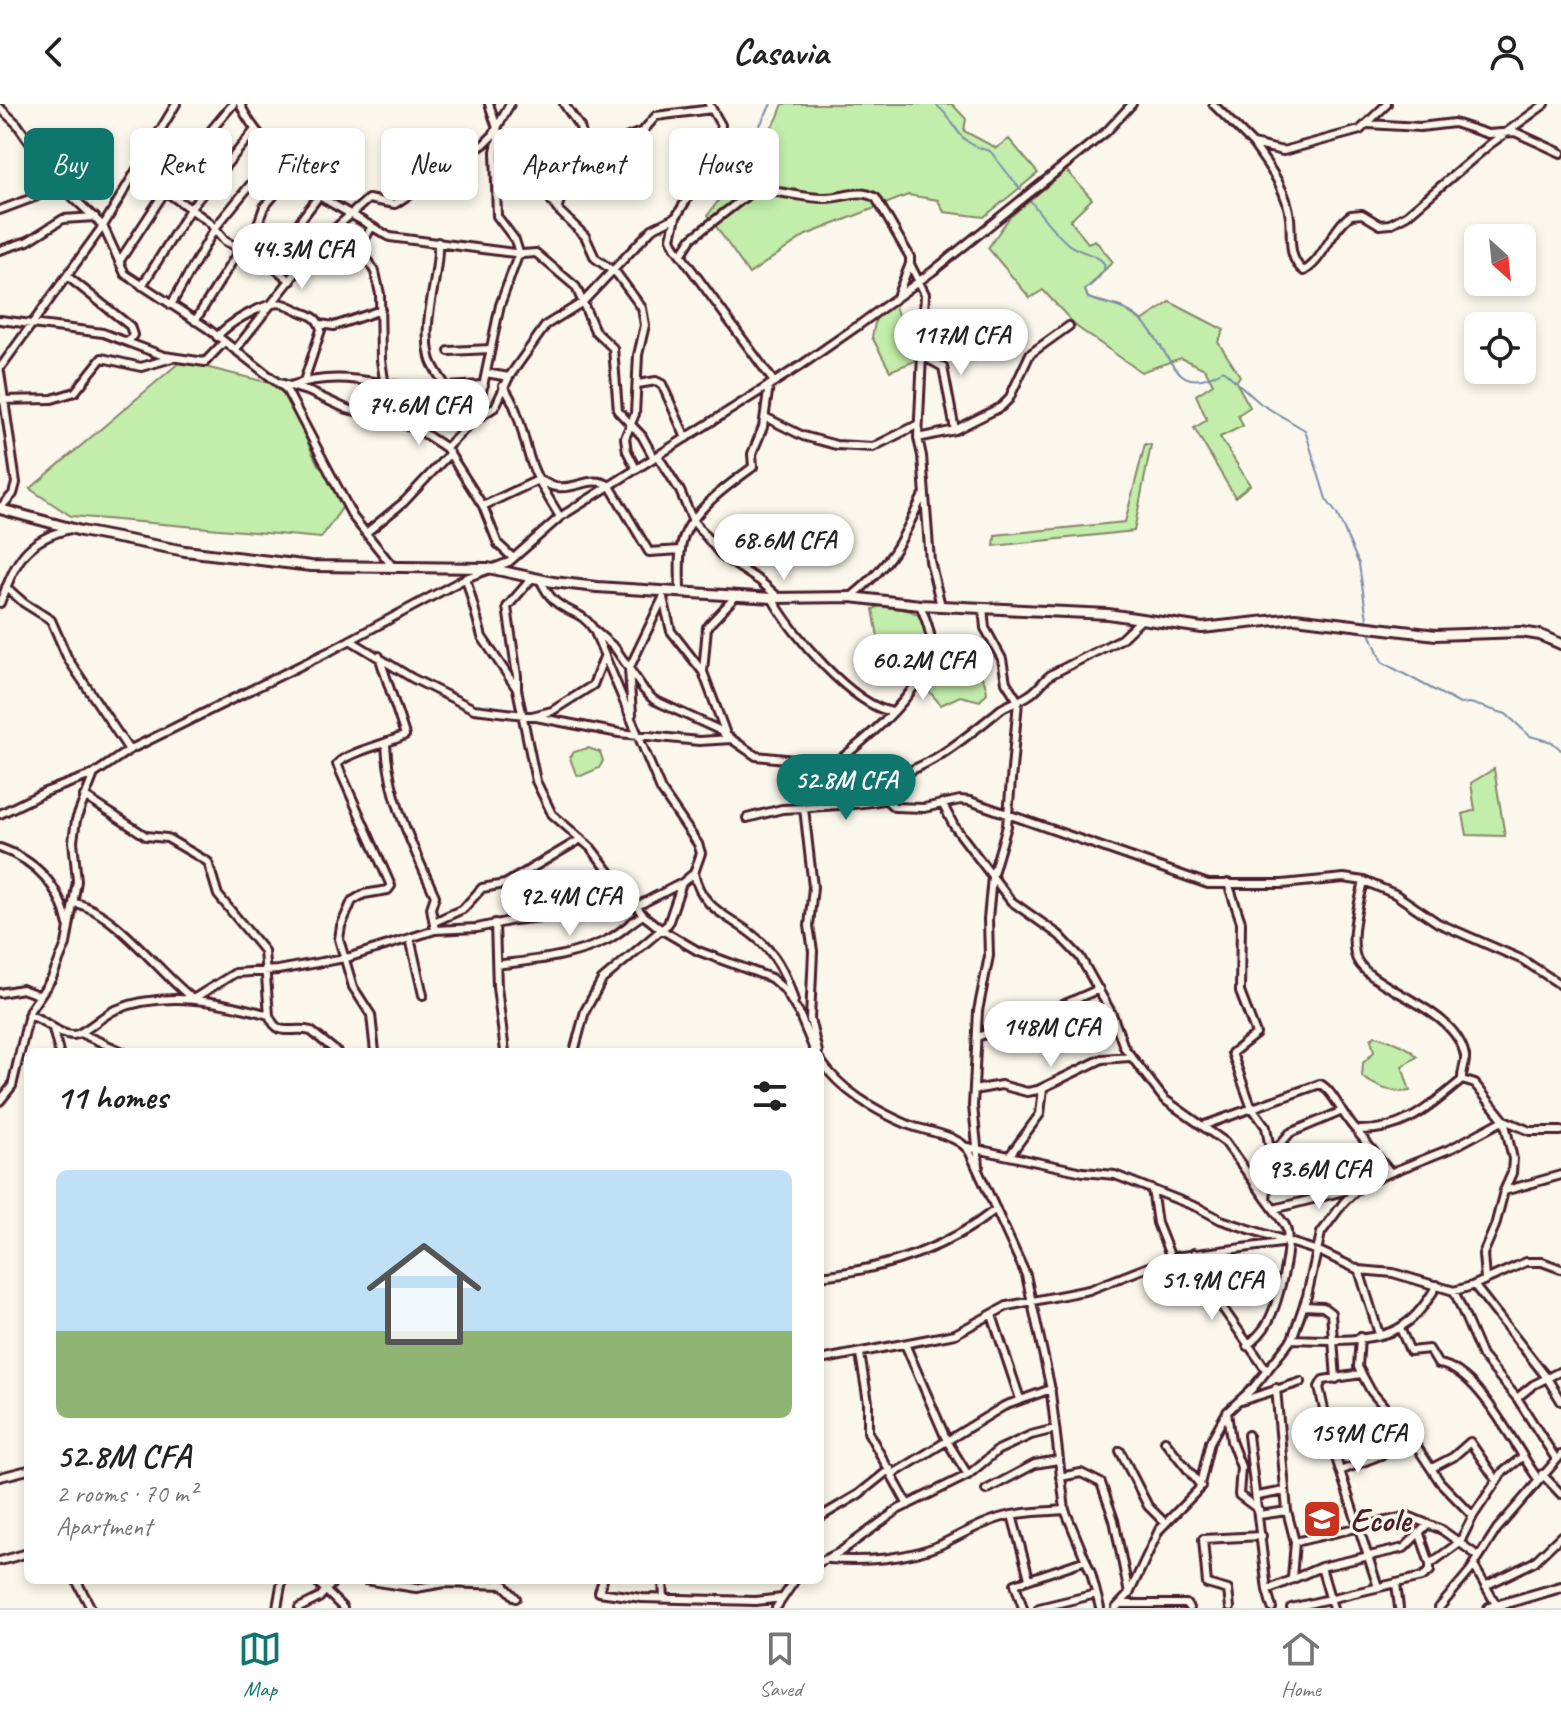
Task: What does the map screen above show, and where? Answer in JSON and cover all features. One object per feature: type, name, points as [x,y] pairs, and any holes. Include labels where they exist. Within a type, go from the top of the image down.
[{"type":"street","points":[[176,104],[103,226],[30,323],[0,370],[16,483],[13,494],[0,509],[70,529],[185,551],[328,567],[488,568],[597,587],[665,594],[680,590],[775,598],[851,597],[920,605],[983,606],[1142,619],[1202,628],[1295,618],[1436,635],[1521,632],[1540,635],[1561,644]]},
{"type":"street","points":[[215,128],[233,104]]},
{"type":"street","points":[[240,104],[252,128]]},
{"type":"street","points":[[489,104],[496,128]]},
{"type":"street","points":[[499,128],[510,104]]},
{"type":"street","points":[[564,104],[580,128]]},
{"type":"street","points":[[0,814],[45,792],[94,774],[129,750],[350,640],[466,578],[507,563],[560,517],[772,383],[898,296],[1107,131],[1132,104]]},
{"type":"street","points":[[1213,104],[1253,144],[1282,189],[1290,218],[1291,245],[1297,264],[1304,271],[1310,267],[1333,232],[1351,215],[1362,214],[1380,225],[1399,220],[1545,104]]},
{"type":"street","points":[[1253,144],[1288,151],[1347,135],[1368,124],[1387,104]]},
{"type":"street","points":[[645,128],[656,116],[710,107],[721,125],[692,191],[676,217],[671,238],[772,383],[765,417],[752,454],[753,467],[741,473],[693,521],[681,550],[680,590]]},
{"type":"street","points":[[0,108],[24,134]]},
{"type":"street","points":[[1368,124],[1420,127],[1454,123],[1488,134],[1515,132],[1561,153]]},
{"type":"street","points":[[235,350],[321,241],[349,213],[368,199],[395,204],[494,135]]},
{"type":"street","points":[[142,286],[190,209],[248,138]]},
{"type":"street","points":[[171,305],[215,228],[248,188]]},
{"type":"street","points":[[681,255],[692,238],[750,193],[762,191],[824,198],[860,193],[876,198],[910,257],[898,296]]},
{"type":"street","points":[[0,210],[27,200]]},
{"type":"street","points":[[76,200],[103,226],[125,274],[280,383],[347,409],[413,427],[448,450],[483,506],[498,544],[513,558]]},
{"type":"street","points":[[119,262],[159,200]]},
{"type":"street","points":[[178,200],[215,228],[225,241],[268,263],[291,281]]},
{"type":"street","points":[[195,321],[240,249],[255,232],[264,207],[270,200]]},
{"type":"street","points":[[268,263],[316,200]]},
{"type":"street","points":[[326,200],[390,237],[538,254],[576,287],[595,331],[613,348],[617,408],[680,491],[693,521],[726,560],[760,581],[775,598],[789,625],[838,676],[873,705],[893,712]]},
{"type":"street","points":[[476,420],[500,305],[519,253],[515,240],[497,216],[496,200]]},
{"type":"street","points":[[551,200],[585,236],[595,258],[614,271],[644,313],[644,333],[637,361],[638,384],[625,444],[636,469]]},
{"type":"street","points":[[557,209],[560,200]]},
{"type":"street","points":[[0,250],[28,241],[63,219],[95,217]]},
{"type":"street","points":[[366,533],[404,502],[476,420],[495,407],[503,386],[541,331],[583,302],[652,229],[676,217]]},
{"type":"street","points":[[371,228],[360,247],[375,272],[381,310],[386,397],[380,416]]},
{"type":"street","points":[[438,242],[440,260],[433,280],[429,354],[445,385]]},
{"type":"street","points":[[910,264],[926,299],[917,425],[930,561],[941,606]]},
{"type":"street","points":[[67,276],[130,326],[133,335],[129,341]]},
{"type":"street","points":[[217,337],[234,323],[275,303],[311,315],[320,324],[321,330],[304,381]]},
{"type":"street","points":[[320,324],[334,326],[381,310]]},
{"type":"street","points":[[0,320],[103,333],[164,356],[205,362],[224,342]]},
{"type":"street","points":[[918,438],[955,430],[1005,404],[1030,354],[1069,326]]},
{"type":"street","points":[[449,351],[491,349]]},
{"type":"street","points":[[921,355],[943,367],[955,430]]},
{"type":"street","points":[[2,400],[52,399],[75,392],[102,358],[141,367],[179,357]]},
{"type":"street","points":[[486,373],[509,377]]},
{"type":"street","points":[[290,386],[342,376],[419,388],[484,385]]},
{"type":"street","points":[[638,384],[656,381],[662,384],[686,438]]},
{"type":"street","points":[[280,383],[311,432],[353,517],[393,567]]},
{"type":"street","points":[[503,386],[521,421],[538,480],[560,517]]},
{"type":"street","points":[[765,417],[803,436],[836,445],[873,447],[917,425]]},
{"type":"street","points":[[483,506],[538,480],[556,487],[592,480],[610,486],[649,552],[681,550]]},
{"type":"street","points":[[851,597],[872,580],[893,556],[923,495]]},
{"type":"street","points":[[0,603],[10,576],[30,546],[50,534],[70,529]]},
{"type":"street","points":[[0,578],[10,576]]},
{"type":"street","points":[[466,578],[482,637],[517,689]]},
{"type":"street","points":[[537,578],[554,603],[584,618],[615,648],[654,700],[729,737],[756,756],[834,764],[865,782],[894,807],[907,809],[970,801],[1208,884],[1282,884],[1344,878],[1364,881],[1395,894],[1438,923],[1523,960],[1561,985]]},
{"type":"street","points":[[537,578],[507,607],[521,715],[542,796],[552,814],[581,839],[643,915],[698,951],[771,978],[784,989],[798,1012]]},
{"type":"street","points":[[6,587],[51,620],[68,659],[129,750]]},
{"type":"street","points":[[633,722],[629,669],[665,594]]},
{"type":"street","points":[[665,594],[671,631],[703,672],[729,737]]},
{"type":"street","points":[[703,672],[707,627],[737,595]]},
{"type":"street","points":[[834,764],[907,699],[930,646],[927,622],[920,605]]},
{"type":"street","points":[[979,1170],[974,1090],[977,1037],[989,956],[988,919],[992,877],[1002,851],[1008,812],[1018,701],[1006,682],[1002,659],[985,628],[983,606]]},
{"type":"street","points":[[865,782],[900,777],[915,770],[1032,694],[1052,674],[1121,639],[1142,619]]},
{"type":"street","points":[[435,926],[477,928],[495,923],[637,906],[682,883],[694,873],[701,853],[698,844],[661,790],[594,630]]},
{"type":"street","points":[[350,640],[412,678],[474,709],[639,735],[699,741],[729,737]]},
{"type":"street","points":[[375,1048],[371,1015],[353,987],[343,958],[341,926],[352,901],[364,894],[389,890],[391,886],[337,764],[347,756],[386,745],[405,734],[379,656]]},
{"type":"street","points":[[532,716],[552,711],[593,685],[605,656]]},
{"type":"street","points":[[386,745],[387,774],[395,802],[435,896],[431,908],[435,926]]},
{"type":"street","points":[[0,1101],[12,1086],[28,1015],[59,962],[75,903],[77,881],[73,835],[94,774]]},
{"type":"street","points":[[84,796],[146,836],[167,838],[208,862],[218,895],[262,946],[267,970],[269,1015],[279,1030],[311,1031],[332,1048]]},
{"type":"street","points":[[747,818],[782,809],[846,807],[883,800]]},
{"type":"street","points":[[942,803],[954,826],[1015,905],[1059,935],[1080,957],[1099,989],[1130,1057],[1170,1106],[1202,1126],[1236,1154],[1290,1234],[1285,1243],[1277,1301],[1261,1333],[1247,1346]]},
{"type":"street","points":[[804,808],[813,887],[809,926],[813,951],[810,1019],[815,1048]]},
{"type":"street","points":[[193,999],[235,973],[343,958],[410,938],[463,909],[482,888],[505,884],[581,839]]},
{"type":"street","points":[[0,848],[23,858],[51,881],[65,910],[68,927]]},
{"type":"street","points":[[694,873],[706,901],[717,913],[756,938],[770,952],[789,985],[814,1048]]},
{"type":"street","points":[[1356,1130],[1378,1131],[1397,1125],[1429,1106],[1462,1080],[1465,1057],[1441,1019],[1359,965],[1355,956],[1354,936],[1364,881]]},
{"type":"street","points":[[575,1048],[585,1011],[602,980],[662,930],[673,914],[682,883]]},
{"type":"street","points":[[1228,883],[1241,922],[1240,992],[1256,1034],[1232,1053],[1251,1106],[1266,1127],[1271,1155],[1266,1199]]},
{"type":"street","points":[[75,903],[117,928],[193,999]]},
{"type":"street","points":[[497,965],[555,957],[594,946],[643,915]]},
{"type":"street","points":[[495,923],[505,1048]]},
{"type":"street","points":[[410,938],[423,995]]},
{"type":"street","points":[[0,993],[22,989],[38,995]]},
{"type":"street","points":[[977,1037],[1036,1017],[1099,989]]},
{"type":"street","points":[[28,1015],[39,1017],[69,1035],[80,1033],[98,1018],[132,1003],[193,999],[269,1015]]},
{"type":"street","points":[[52,1026],[59,1048]]},
{"type":"street","points":[[80,1033],[114,1048]]},
{"type":"street","points":[[974,1090],[1001,1085],[1027,1092],[1043,1088],[1102,1059],[1130,1057]]},
{"type":"street","points":[[824,1065],[845,1090],[909,1125],[978,1150],[1083,1172],[1115,1175],[1221,1220],[1318,1252],[1359,1270],[1393,1273],[1454,1291],[1526,1262],[1542,1262],[1561,1269]]},
{"type":"street","points":[[1462,1080],[1475,1084],[1504,1120],[1513,1159],[1512,1173],[1483,1254],[1485,1279]]},
{"type":"street","points":[[1202,1126],[1233,1116],[1251,1106],[1320,1084],[1327,1088],[1340,1112],[1390,1172]]},
{"type":"street","points":[[1010,1155],[1040,1114],[1043,1088]]},
{"type":"street","points":[[1271,1155],[1290,1133],[1340,1112]]},
{"type":"street","points":[[1504,1120],[1530,1131],[1561,1131]]},
{"type":"street","points":[[1274,1209],[1361,1186],[1452,1148],[1504,1120]]},
{"type":"street","points":[[967,1147],[1026,1275],[1051,1389],[1065,1510],[1086,1560],[1100,1608]]},
{"type":"street","points":[[1504,1191],[1561,1175]]},
{"type":"street","points":[[1118,1606],[1129,1594],[1151,1544],[1165,1523],[1201,1486],[1210,1442],[1227,1412],[1267,1371],[1292,1339],[1304,1306],[1321,1233],[1344,1202],[1361,1186]]},
{"type":"street","points":[[1152,1189],[1157,1223],[1171,1258]]},
{"type":"street","points":[[824,1275],[917,1256],[960,1236],[996,1209]]},
{"type":"street","points":[[824,1359],[955,1334],[1007,1306],[1089,1290],[1171,1258],[1285,1243]]},
{"type":"street","points":[[1194,1253],[1205,1283],[1267,1371]]},
{"type":"street","points":[[1359,1270],[1379,1334]]},
{"type":"street","points":[[1292,1339],[1333,1340],[1400,1328],[1413,1318],[1437,1285]]},
{"type":"street","points":[[1474,1285],[1547,1378],[1561,1401]]},
{"type":"street","points":[[1439,1608],[1558,1457],[1517,1398],[1482,1356],[1454,1291]]},
{"type":"street","points":[[1304,1306],[1328,1309],[1336,1379]]},
{"type":"street","points":[[992,1315],[1020,1399]]},
{"type":"street","points":[[1400,1328],[1410,1351],[1429,1349],[1438,1364],[1448,1364],[1464,1375],[1479,1391],[1522,1457],[1561,1494]]},
{"type":"street","points":[[1360,1337],[1357,1359],[1361,1374],[1446,1489],[1473,1516]]},
{"type":"street","points":[[905,1344],[947,1441],[968,1475]]},
{"type":"street","points":[[860,1354],[868,1402],[868,1432],[908,1505]]},
{"type":"street","points":[[1517,1398],[1561,1371]]},
{"type":"street","points":[[1361,1374],[1321,1381],[1319,1387],[1340,1471],[1361,1526],[1378,1587]]},
{"type":"street","points":[[1238,1402],[1301,1382]]},
{"type":"street","points":[[1276,1388],[1287,1511],[1295,1542],[1292,1578]]},
{"type":"street","points":[[824,1515],[892,1471],[1020,1399],[1051,1389]]},
{"type":"street","points":[[1227,1412],[1231,1441],[1241,1467],[1239,1495],[1259,1512],[1287,1511]]},
{"type":"street","points":[[824,1561],[908,1505],[968,1475],[998,1450],[1031,1435],[1055,1429]]},
{"type":"street","points":[[1248,1435],[1267,1590],[1272,1608]]},
{"type":"street","points":[[1340,1471],[1386,1453],[1411,1438]]},
{"type":"street","points":[[1165,1441],[1201,1486]]},
{"type":"street","points":[[1432,1468],[1453,1457],[1470,1442],[1474,1443],[1497,1481]]},
{"type":"street","points":[[1120,1451],[1143,1499],[1165,1523]]},
{"type":"street","points":[[1430,1564],[1460,1542],[1497,1481],[1522,1457]]},
{"type":"street","points":[[986,1490],[1035,1464],[1058,1460]]},
{"type":"street","points":[[0,1477],[24,1471]]},
{"type":"street","points":[[1060,1477],[1081,1473],[1101,1483],[1114,1520],[1129,1594]]},
{"type":"street","points":[[1257,1496],[1285,1491]]},
{"type":"street","points":[[829,1559],[863,1561],[918,1551],[1012,1515],[1065,1510]]},
{"type":"street","points":[[1012,1515],[1029,1578]]},
{"type":"street","points":[[1295,1542],[1402,1516],[1415,1517],[1460,1542],[1478,1556]]},
{"type":"street","points":[[1267,1590],[1321,1567],[1404,1548],[1427,1525]]},
{"type":"street","points":[[1291,1608],[1427,1575],[1430,1564],[1420,1534]]},
{"type":"street","points":[[1230,1608],[1228,1590],[1207,1584],[1203,1539],[1262,1536]]},
{"type":"street","points":[[1485,1586],[1534,1562],[1561,1536]]},
{"type":"street","points":[[0,1561],[24,1554]]},
{"type":"street","points":[[1023,1608],[1015,1584],[1086,1560]]},
{"type":"street","points":[[1474,1566],[1493,1607],[1561,1587]]},
{"type":"street","points":[[1321,1567],[1333,1608]]},
{"type":"street","points":[[1396,1583],[1399,1608]]},
{"type":"street","points":[[78,1584],[91,1608]]},
{"type":"street","points":[[277,1608],[281,1584]]},
{"type":"street","points":[[319,1584],[343,1608]]},
{"type":"street","points":[[299,1608],[327,1591],[332,1584]]},
{"type":"street","points":[[390,1584],[416,1588],[439,1584]]},
{"type":"street","points":[[503,1584],[516,1598]]},
{"type":"street","points":[[602,1584],[599,1592],[664,1599],[756,1601],[782,1598]]},
{"type":"street","points":[[663,1584],[664,1599]]},
{"type":"street","points":[[776,1608],[792,1584]]},
{"type":"street","points":[[1039,1608],[1096,1594]]},
{"type":"street","points":[[1118,1606],[1186,1604],[1189,1608]]},
{"type":"green space","points":[[783,104],[952,104],[966,119],[964,131],[996,148],[1009,139],[1038,173],[984,217],[944,212],[938,200],[908,195],[806,235],[749,274],[708,215],[719,200],[779,200],[779,128],[771,128]]},
{"type":"green space","points":[[1066,170],[1092,199],[1070,220],[1088,243],[1095,240],[1113,262],[1085,290],[1088,298],[1121,307],[1142,321],[1170,302],[1224,330],[1218,342],[1240,376],[1236,382],[1250,407],[1238,415],[1243,426],[1220,437],[1250,485],[1235,497],[1194,428],[1207,420],[1196,395],[1213,384],[1205,369],[1181,358],[1141,372],[1077,327],[1043,290],[1030,298],[988,248],[1009,218]]},
{"type":"green space","points":[[894,304],[915,361],[890,371],[872,337],[876,318]]},
{"type":"green space","points":[[181,361],[282,386],[318,465],[329,468],[344,505],[321,538],[71,516],[30,489]]},
{"type":"green space","points":[[1145,444],[1151,445],[1134,531],[994,546],[995,535],[1125,522]]},
{"type":"green space","points":[[880,606],[910,611],[921,618],[930,646],[914,649],[913,655],[905,656],[878,637],[873,609]]},
{"type":"green space","points":[[945,652],[962,652],[978,671],[987,693],[980,701],[960,696],[941,705],[930,692],[925,684],[924,668],[942,659]]},
{"type":"green space","points":[[588,748],[600,752],[603,761],[599,768],[581,776],[576,774],[570,758],[574,752]]},
{"type":"green space","points":[[1494,769],[1505,836],[1467,835],[1463,814],[1475,810],[1471,783]]},
{"type":"green space","points":[[1375,1036],[1403,1046],[1417,1057],[1402,1066],[1410,1091],[1385,1089],[1362,1077],[1363,1063],[1374,1052],[1371,1039]]},
{"type":"waterway","points":[[758,128],[771,104]]},
{"type":"waterway","points":[[935,104],[963,137],[990,151],[1021,190]]},
{"type":"waterway","points":[[1030,200],[1068,244],[1100,259],[1104,264],[1098,279],[1085,290],[1088,298],[1135,315],[1151,331],[1174,367],[1183,375],[1193,379],[1206,378],[1223,370],[1261,404],[1305,430],[1326,499],[1337,514],[1359,564],[1367,619]]},
{"type":"waterway","points":[[1370,633],[1382,662],[1460,704],[1470,703],[1506,714],[1530,736],[1552,742],[1561,750]]},
{"type":"place","name":"Ecole","points":[[1322,1519]]}]
